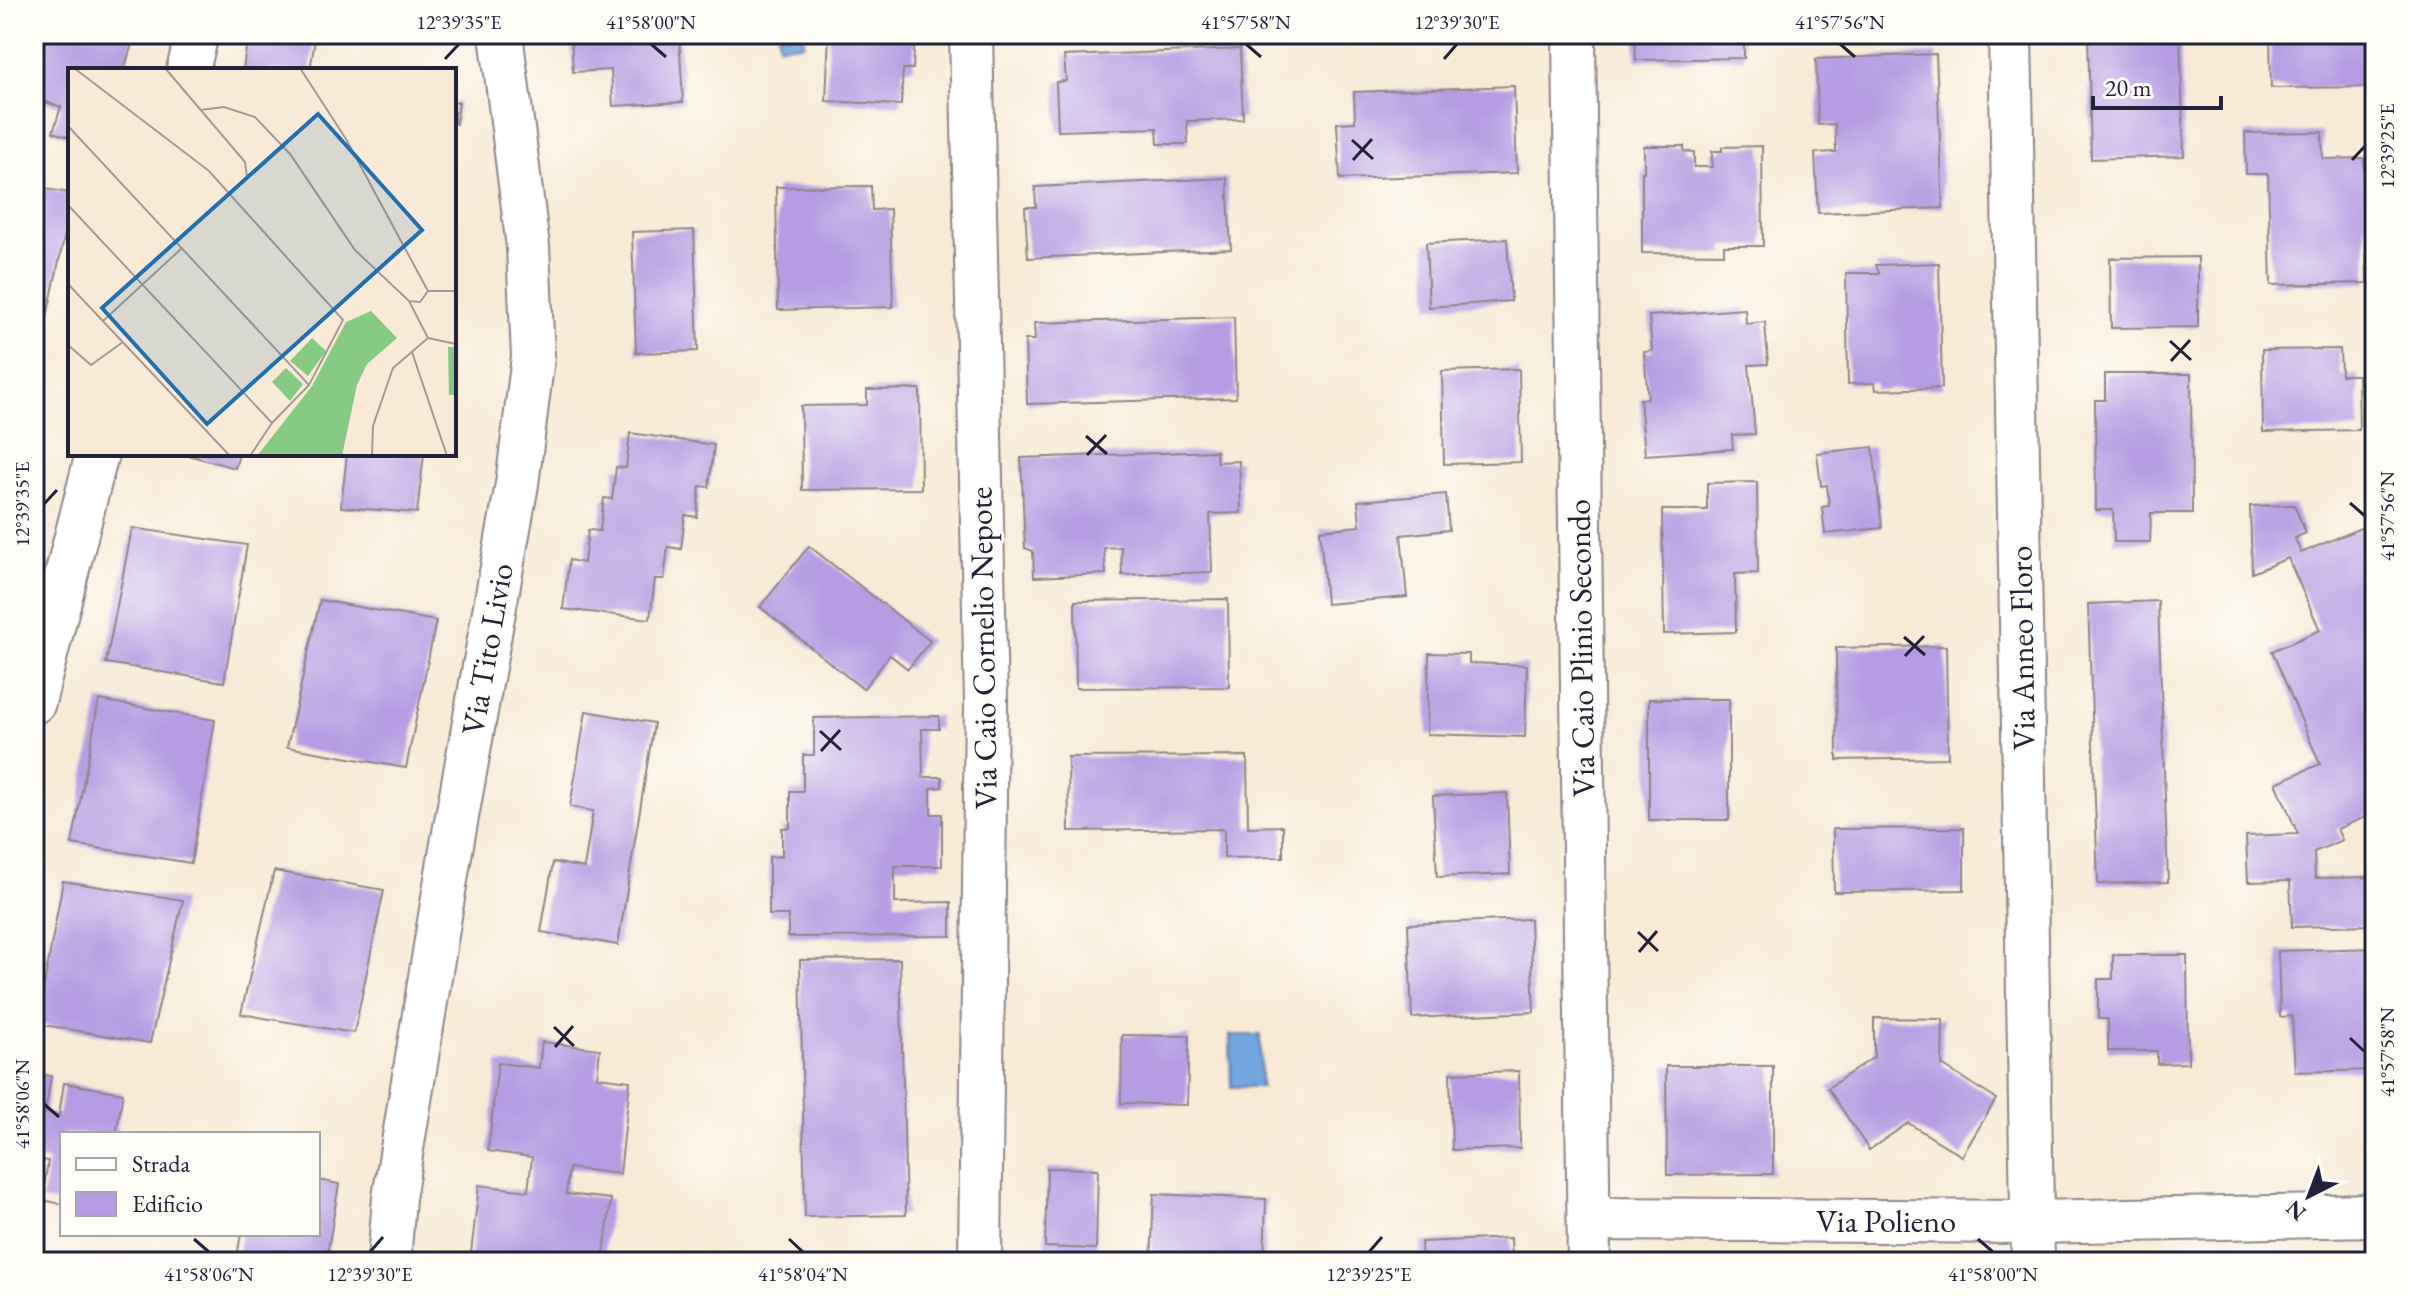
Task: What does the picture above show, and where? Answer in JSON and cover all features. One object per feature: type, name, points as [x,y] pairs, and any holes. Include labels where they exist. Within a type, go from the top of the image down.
[{"type":"street","points":[[188,68],[197,34]]},
{"type":"street","name":"Via Tito Livio","points":[[389,1262],[396,1183],[449,861],[517,484],[533,357],[528,247],[501,34]]},
{"type":"street","name":"Via Caio Cornelio Nepote","points":[[971,34],[986,701],[980,1262]]},
{"type":"street","name":"Via Caio Plinio Secondo","points":[[1574,34],[1589,1262]]},
{"type":"street","name":"Via Anneo Floro","points":[[2010,34],[2033,1242]]},
{"type":"street","points":[[34,702],[96,456]]},
{"type":"street","name":"Via Polieno","points":[[1589,1219],[2033,1242],[2375,1215]]},
{"type":"water","points":[[778,34],[803,34],[804,44],[779,46]]},
{"type":"water","points":[[1230,1035],[1260,1035],[1261,1087],[1231,1087]]},
{"type":"building","points":[[34,34],[135,34],[125,68],[68,68],[68,137],[53,132],[61,107],[34,98]]},
{"type":"building","points":[[248,34],[316,34],[310,68],[243,68]]},
{"type":"building","points":[[571,34],[679,34],[683,102],[613,106],[611,70],[573,72]]},
{"type":"building","points":[[829,34],[915,34],[913,69],[903,69],[901,105],[826,101]]},
{"type":"building","points":[[1380,34],[1484,34],[1485,40],[1381,45]]},
{"type":"building","points":[[1635,34],[1744,34],[1744,58],[1636,60]]},
{"type":"building","points":[[2088,34],[2180,34],[2184,156],[2091,159]]},
{"type":"building","points":[[2270,34],[2375,34],[2375,87],[2271,88]]},
{"type":"building","points":[[1240,49],[1243,119],[1187,121],[1188,144],[1158,144],[1157,128],[1058,131],[1056,82],[1066,81],[1064,56]]},
{"type":"building","points":[[1936,54],[1943,208],[1818,213],[1815,153],[1836,152],[1835,124],[1818,125],[1816,59]]},
{"type":"building","points":[[1514,86],[1517,173],[1340,179],[1337,123],[1355,122],[1354,92]]},
{"type":"building","points":[[2322,132],[2323,159],[2364,158],[2367,283],[2271,285],[2268,174],[2246,174],[2245,133]]},
{"type":"building","points":[[1644,146],[1684,146],[1684,151],[1694,152],[1694,167],[1712,167],[1712,151],[1722,151],[1722,147],[1762,146],[1763,246],[1724,246],[1724,254],[1642,253]]},
{"type":"building","points":[[1227,178],[1231,249],[1028,258],[1025,207],[1036,207],[1035,187]]},
{"type":"building","points":[[871,186],[872,210],[890,209],[893,307],[778,310],[776,187]]},
{"type":"building","points":[[34,187],[68,193],[68,219],[44,331],[34,329]]},
{"type":"building","points":[[694,230],[698,351],[636,353],[632,232]]},
{"type":"building","points":[[1507,239],[1511,301],[1429,307],[1426,243]]},
{"type":"building","points":[[2198,257],[2198,327],[2111,328],[2110,258]]},
{"type":"building","points":[[1939,263],[1942,388],[1876,390],[1875,383],[1848,384],[1846,273],[1879,273],[1876,265]]},
{"type":"building","points":[[1745,309],[1746,324],[1765,322],[1768,364],[1749,365],[1755,434],[1732,435],[1733,449],[1645,455],[1640,399],[1648,398],[1644,352],[1652,351],[1649,316]]},
{"type":"building","points":[[1234,317],[1236,398],[1027,404],[1025,340],[1035,340],[1034,323]]},
{"type":"building","points":[[2340,349],[2341,375],[2358,375],[2359,430],[2263,432],[2262,350]]},
{"type":"building","points":[[1519,369],[1521,462],[1444,464],[1442,371]]},
{"type":"building","points":[[2105,374],[2191,374],[2192,513],[2151,513],[2150,542],[2114,542],[2113,510],[2096,510],[2095,400],[2105,400]]},
{"type":"building","points":[[920,389],[921,489],[802,490],[801,406],[867,405],[867,390]]},
{"type":"building","points":[[630,433],[714,445],[709,487],[700,486],[697,517],[685,515],[681,549],[668,547],[664,579],[655,579],[650,619],[563,609],[569,560],[584,563],[588,530],[600,531],[604,498],[612,499],[616,467],[626,468]]},
{"type":"building","points":[[1873,447],[1882,528],[1825,534],[1822,507],[1829,506],[1827,485],[1821,486],[1817,453]]},
{"type":"building","points":[[1216,451],[1217,462],[1239,461],[1241,513],[1210,514],[1212,572],[1122,575],[1121,547],[1104,548],[1106,574],[1034,577],[1033,551],[1025,548],[1021,458]]},
{"type":"building","points":[[191,456],[238,456],[235,468]]},
{"type":"building","points":[[347,456],[424,456],[417,513],[341,507]]},
{"type":"building","points":[[1757,482],[1758,573],[1735,574],[1736,632],[1664,634],[1662,510],[1707,510],[1707,483]]},
{"type":"building","points":[[1446,494],[1449,530],[1401,535],[1407,597],[1326,604],[1320,530],[1360,526],[1358,501]]},
{"type":"building","points":[[2294,505],[2306,533],[2295,538],[2301,553],[2375,522],[2375,599],[2369,602],[2375,615],[2375,813],[2337,829],[2342,840],[2314,852],[2315,878],[2375,877],[2375,925],[2292,927],[2290,881],[2248,882],[2246,836],[2298,834],[2276,783],[2320,764],[2272,651],[2320,630],[2288,558],[2252,573],[2250,506]]},
{"type":"building","points":[[132,528],[247,545],[224,682],[106,663]]},
{"type":"building","points":[[809,546],[930,641],[908,669],[890,655],[863,689],[760,607]]},
{"type":"building","points":[[1228,599],[1229,687],[1076,688],[1075,601]]},
{"type":"building","points":[[320,600],[436,621],[406,768],[287,747]]},
{"type":"building","points":[[2158,601],[2168,882],[2098,884],[2088,604]]},
{"type":"building","points":[[1946,646],[1948,758],[1837,760],[1836,648]]},
{"type":"building","points":[[1429,653],[1469,654],[1469,663],[1527,665],[1525,737],[1427,734]]},
{"type":"building","points":[[1649,699],[1729,699],[1729,820],[1649,820]]},
{"type":"building","points":[[99,700],[215,720],[191,863],[72,844]]},
{"type":"building","points":[[586,711],[654,723],[618,945],[541,932],[553,862],[584,868],[593,811],[570,807]]},
{"type":"building","points":[[939,716],[939,729],[922,729],[923,777],[942,777],[942,787],[931,788],[931,814],[942,814],[942,866],[895,866],[895,903],[951,902],[951,936],[788,937],[788,915],[769,915],[769,857],[782,856],[782,828],[790,828],[790,791],[803,791],[803,755],[814,755],[814,718]]},
{"type":"building","points":[[1247,756],[1248,827],[1283,826],[1283,857],[1224,858],[1224,829],[1069,831],[1068,757]]},
{"type":"building","points":[[1507,793],[1510,874],[1437,877],[1433,796]]},
{"type":"building","points":[[1964,828],[1964,890],[1834,892],[1833,829]]},
{"type":"building","points":[[274,871],[384,890],[354,1033],[241,1014]]},
{"type":"building","points":[[63,881],[183,900],[150,1043],[37,1024]]},
{"type":"building","points":[[1530,919],[1534,1012],[1412,1018],[1408,924]]},
{"type":"building","points":[[2375,948],[2375,1070],[2295,1072],[2292,1016],[2280,1017],[2278,951]]},
{"type":"building","points":[[2113,955],[2187,955],[2188,1063],[2157,1064],[2157,1051],[2108,1051],[2108,1019],[2098,1019],[2098,979],[2113,979]]},
{"type":"building","points":[[900,959],[906,1215],[805,1217],[800,960]]},
{"type":"building","points":[[1874,1018],[1943,1019],[1942,1065],[1996,1099],[1962,1156],[1908,1123],[1869,1150],[1828,1088],[1874,1057]]},
{"type":"building","points":[[1122,1035],[1189,1036],[1187,1105],[1121,1103]]},
{"type":"building","points":[[542,1042],[600,1049],[597,1077],[630,1081],[620,1174],[569,1168],[566,1194],[611,1199],[603,1262],[470,1262],[479,1185],[528,1191],[532,1157],[488,1151],[498,1063],[539,1068]]},
{"type":"building","points":[[1666,1066],[1773,1066],[1773,1174],[1667,1175]]},
{"type":"building","points":[[1519,1071],[1520,1148],[1452,1150],[1450,1073]]},
{"type":"building","points":[[34,1073],[51,1076],[45,1113],[59,1115],[64,1083],[123,1093],[116,1132],[60,1132],[60,1204],[42,1200],[48,1161],[34,1159]]},
{"type":"building","points":[[1047,1168],[1098,1169],[1096,1249],[1045,1247]]},
{"type":"building","points":[[320,1180],[339,1184],[326,1262],[236,1262],[241,1236],[320,1236]]},
{"type":"building","points":[[1154,1194],[1266,1199],[1264,1262],[1151,1262]]},
{"type":"building","points":[[1511,1238],[1512,1262],[1422,1262],[1421,1242]]}]
